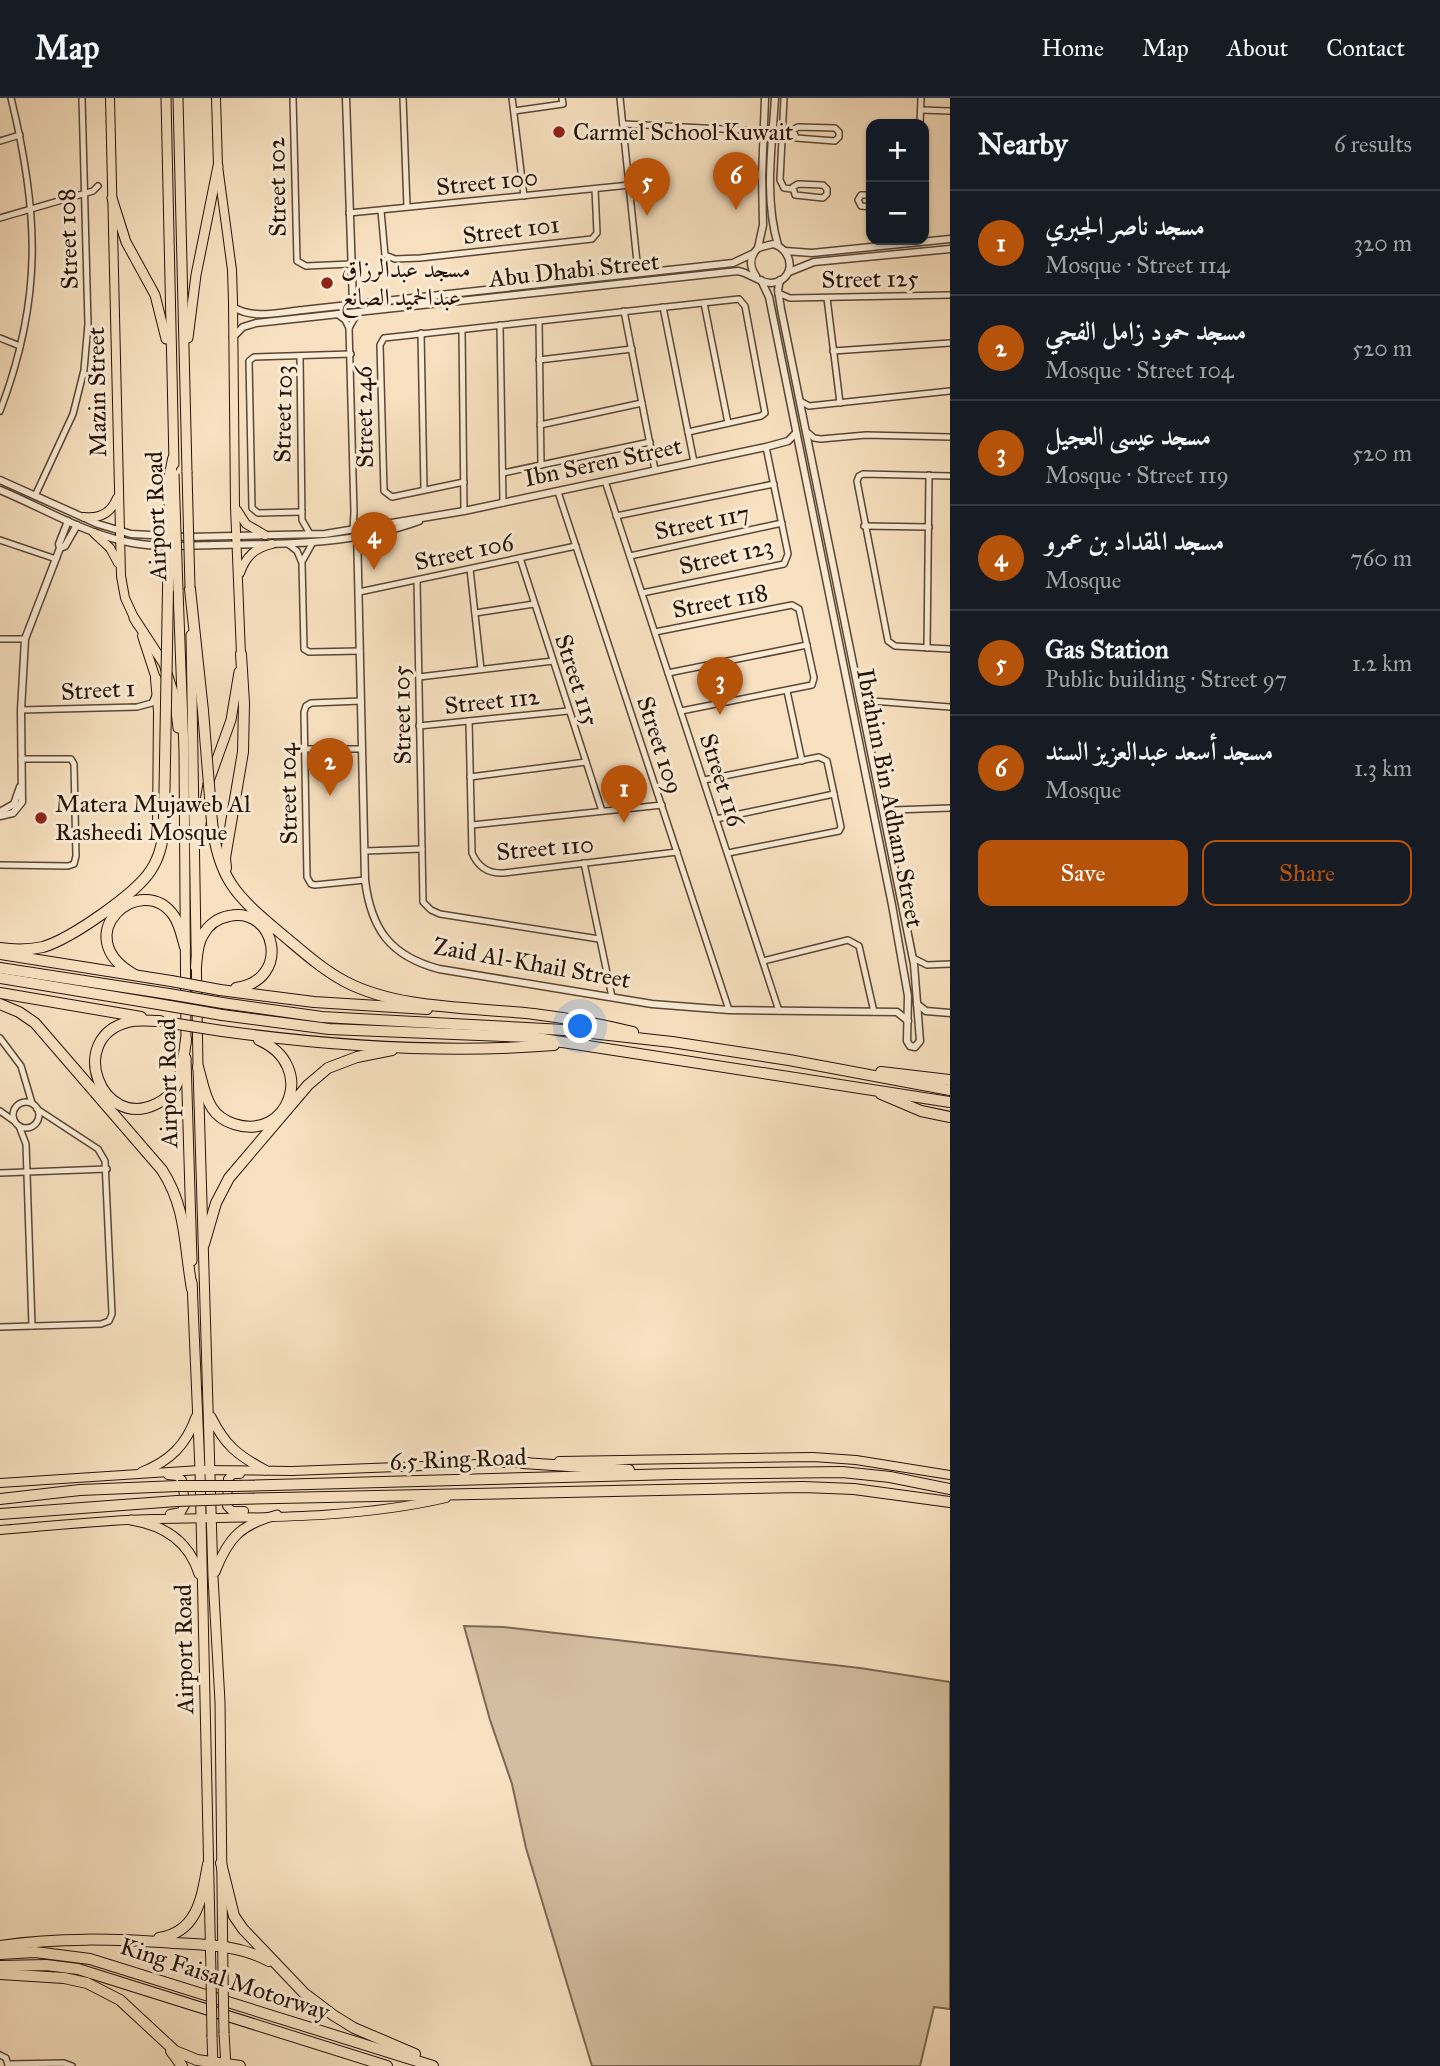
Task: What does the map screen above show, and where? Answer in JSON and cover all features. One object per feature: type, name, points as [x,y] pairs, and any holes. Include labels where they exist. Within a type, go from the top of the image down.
[{"type":"highway","name":"Airport Road","points":[[166,98],[173,459]]},
{"type":"highway","name":"Airport Road","points":[[178,98],[198,1067],[220,1702],[226,2065]]},
{"type":"highway","points":[[184,382],[191,303],[218,166]]},
{"type":"highway","points":[[112,198],[126,242],[155,295],[172,368]]},
{"type":"highway","points":[[0,948],[31,949],[59,941],[128,895],[150,872],[158,858],[164,819],[173,459]]},
{"type":"highway","name":"Airport Road","points":[[172,473],[184,751],[186,1038],[192,1289],[200,1470],[213,2064]]},
{"type":"highway","points":[[190,589],[218,860],[228,881],[255,912],[310,958],[347,983],[395,998],[435,1005],[571,1019],[672,1042]]},
{"type":"highway","points":[[134,618],[164,664],[170,679],[184,751]]},
{"type":"highway","points":[[240,897],[226,868],[225,858],[243,752],[241,654]]},
{"type":"highway","points":[[195,864],[208,784],[231,720],[241,654]]},
{"type":"highway","points":[[128,895],[150,862],[157,840],[159,711],[156,679]]},
{"type":"highway","points":[[135,975],[119,964],[107,947],[110,919],[124,906],[139,900],[148,900],[165,907],[176,918],[185,947]]},
{"type":"highway","points":[[196,967],[202,936],[213,922],[232,915],[243,916],[266,930],[272,946],[271,962],[262,978],[248,987],[221,990]]},
{"type":"highway","points":[[0,954],[302,1001],[388,1008],[487,1010]]},
{"type":"highway","points":[[0,968],[323,1017],[564,1030],[950,1080]]},
{"type":"highway","points":[[0,978],[222,1015],[329,1029],[530,1037],[950,1102]]},
{"type":"highway","points":[[0,993],[222,1031],[397,1048],[524,1047],[572,1043]]},
{"type":"highway","points":[[0,1004],[35,1023],[162,1170],[172,1186],[184,1224],[192,1289]]},
{"type":"highway","points":[[166,1022],[130,1021],[110,1030],[103,1038],[94,1061],[98,1082],[110,1098],[139,1108],[149,1107],[169,1096],[180,1076],[186,1038]]},
{"type":"highway","points":[[198,1067],[208,1101],[221,1118],[247,1126],[266,1123],[275,1118],[288,1103],[291,1093],[290,1069],[273,1047],[245,1034]]},
{"type":"highway","points":[[204,1244],[215,1203],[229,1178],[308,1085],[328,1068],[357,1057],[385,1053],[397,1048]]},
{"type":"highway","points":[[789,1060],[950,1090]]},
{"type":"highway","points":[[868,1089],[921,1111],[950,1117]]},
{"type":"highway","points":[[142,1472],[158,1466],[177,1450],[192,1430],[198,1412]]},
{"type":"highway","points":[[210,1415],[223,1441],[244,1459],[265,1470]]},
{"type":"highway","points":[[523,1463],[675,1474]]},
{"type":"highway","name":"6.5 Ring Road","points":[[0,1499],[80,1490],[178,1486],[675,1474],[842,1472],[917,1481]]},
{"type":"highway","points":[[917,1481],[950,1483]]},
{"type":"highway","points":[[917,1481],[950,1489]]},
{"type":"highway","name":"6.5 Ring Road","points":[[0,1514],[236,1499],[812,1487],[854,1489],[950,1502]]},
{"type":"highway","points":[[214,1577],[223,1552],[233,1537],[247,1526],[277,1515]]},
{"type":"highway","points":[[131,1520],[155,1526],[177,1538],[197,1565],[202,1584]]},
{"type":"highway","points":[[221,1863],[234,1916],[304,1993],[333,2015],[377,2038],[445,2066]]},
{"type":"highway","points":[[138,1940],[171,1936],[189,1923],[197,1913],[208,1864]]},
{"type":"highway","points":[[0,1946],[60,1939],[138,1940],[210,1945],[253,1953],[278,1967]]},
{"type":"highway","name":"King Faisal Motorway","points":[[0,1954],[35,1952],[90,1959],[433,2066]]},
{"type":"highway","name":"King Faisal Motorway","points":[[0,1966],[46,1965],[78,1969],[387,2066]]},
{"type":"highway","points":[[0,1975],[64,1978],[87,1983],[120,2000],[175,2051],[213,2064],[240,2066]]},
{"type":"highway","points":[[160,2036],[182,2066]]},
{"type":"main road","name":"Mazin Street","points":[[110,98],[121,586],[148,648],[156,679]]},
{"type":"main road","points":[[216,98],[218,166],[232,270],[241,654]]},
{"type":"main road","points":[[84,517],[93,518],[109,512],[114,505],[117,488]]},
{"type":"main road","points":[[236,507],[246,524],[265,535]]},
{"type":"main road","points":[[94,533],[110,548],[121,568]]},
{"type":"main road","points":[[239,582],[240,572],[249,556],[272,544]]},
{"type":"main road","points":[[289,1514],[278,1511],[232,1511],[228,1506],[227,1482],[236,1474],[292,1471],[787,1456],[856,1460],[950,1475]]},
{"type":"main road","points":[[0,1483],[142,1472],[292,1471]]},
{"type":"main road","points":[[111,1521],[177,1514],[185,1505],[183,1483],[177,1476],[114,1475]]},
{"type":"main road","points":[[0,1530],[111,1521],[383,1508],[459,1495]]},
{"type":"street","points":[[0,411],[20,346],[30,292],[32,210],[20,135],[10,98]]},
{"type":"street","name":"Street 108","points":[[35,496],[73,414],[84,370],[88,324],[82,98]]},
{"type":"street","name":"Street 102","points":[[293,98],[297,261],[306,266],[351,264]]},
{"type":"street","points":[[346,98],[353,304]]},
{"type":"street","points":[[403,98],[407,207]]},
{"type":"street","points":[[512,98],[524,196]]},
{"type":"street","points":[[514,111],[563,104],[562,98]]},
{"type":"street","points":[[620,98],[637,262],[632,273]]},
{"type":"street","points":[[765,98],[762,232],[751,265],[759,278],[772,283],[808,263],[950,248]]},
{"type":"street","points":[[775,98],[771,207],[772,226],[778,245]]},
{"type":"street","points":[[784,98],[780,180],[784,188],[792,190],[795,195],[823,198],[828,191],[824,186],[810,184],[798,184],[792,190]]},
{"type":"street","points":[[920,119],[921,98]]},
{"type":"street","points":[[775,109],[784,110]]},
{"type":"street","points":[[920,110],[950,111]]},
{"type":"street","points":[[624,124],[763,131]]},
{"type":"street","points":[[782,132],[793,132],[798,127],[835,128],[839,135],[835,141],[796,138],[793,132]]},
{"type":"street","points":[[0,141],[20,135]]},
{"type":"street","name":"Street 100","points":[[349,213],[630,185]]},
{"type":"street","points":[[0,218],[93,191],[98,186]]},
{"type":"street","name":"Street 101","points":[[382,211],[385,255],[395,259],[420,258],[592,239],[597,233],[595,188]]},
{"type":"street","points":[[866,195],[861,195],[858,200],[861,206],[866,206]]},
{"type":"street","points":[[762,207],[767,211],[771,207]]},
{"type":"street","points":[[929,241],[950,239]]},
{"type":"street","points":[[756,251],[767,244],[805,254],[888,245]]},
{"type":"street","points":[[863,249],[862,255],[865,258]]},
{"type":"street","name":"Abu Dhabi Street","points":[[233,307],[254,315],[303,310],[733,263],[746,259],[756,251]]},
{"type":"street","points":[[786,251],[790,262],[787,273]]},
{"type":"street","points":[[637,262],[645,272]]},
{"type":"street","name":"Abu Dhabi Street","points":[[233,337],[251,324],[337,314],[738,271],[759,278]]},
{"type":"street","name":"Ibrahim Bin Adham Street","points":[[759,278],[769,297],[904,965],[908,1004],[907,1041],[912,1047],[917,1046],[920,1041],[913,958],[781,309],[778,293],[780,280]]},
{"type":"street","points":[[500,288],[498,293],[501,298]]},
{"type":"street","points":[[488,289],[492,294],[490,299]]},
{"type":"street","name":"Street 125","points":[[778,293],[790,298],[950,295]]},
{"type":"street","name":"Street 125","points":[[781,309],[784,302],[790,298]]},
{"type":"street","points":[[827,298],[840,402]]},
{"type":"street","points":[[464,482],[424,490],[421,333],[739,299],[744,305],[765,413],[762,416],[688,432]]},
{"type":"street","points":[[704,303],[728,423]]},
{"type":"street","points":[[663,307],[694,462]]},
{"type":"street","points":[[303,310],[302,316],[305,318]]},
{"type":"street","points":[[349,328],[358,312]]},
{"type":"street","points":[[624,312],[656,470]]},
{"type":"street","points":[[337,314],[345,320],[349,328]]},
{"type":"street","points":[[539,321],[541,465]]},
{"type":"street","points":[[500,325],[503,503]]},
{"type":"street","name":"Zaid Al-Khail Street","points":[[349,328],[359,592],[365,880],[374,921],[393,947],[406,957],[439,969],[652,1004],[729,1010],[897,1012]]},
{"type":"street","points":[[462,330],[464,511]]},
{"type":"street","name":"Street 246","points":[[421,333],[388,336],[380,345],[383,487],[386,494],[393,497],[424,490]]},
{"type":"street","points":[[0,338],[20,346]]},
{"type":"street","points":[[833,351],[950,343]]},
{"type":"street","points":[[539,360],[632,349]]},
{"type":"street","name":"Street 103","points":[[310,534],[302,520],[300,356],[351,354]]},
{"type":"street","points":[[300,356],[254,357],[249,363],[252,508],[258,513],[302,512]]},
{"type":"street","points":[[800,401],[809,406],[950,391]]},
{"type":"street","points":[[540,425],[642,403]]},
{"type":"street","points":[[803,415],[809,406]]},
{"type":"street","points":[[806,431],[814,438],[821,439],[866,435],[950,437]]},
{"type":"street","name":"Ibn Seren Street","points":[[237,540],[272,544],[313,542],[403,526],[426,518],[766,447],[788,441],[797,432]]},
{"type":"street","points":[[810,450],[821,439]]},
{"type":"street","points":[[788,441],[800,449]]},
{"type":"street","points":[[503,473],[650,442]]},
{"type":"street","name":"Street 123","points":[[642,593],[784,564],[788,554],[766,447]]},
{"type":"street","points":[[927,648],[929,475]]},
{"type":"street","points":[[950,475],[859,476],[857,481],[888,641],[895,646],[950,649]]},
{"type":"street","points":[[0,480],[84,517],[119,536]]},
{"type":"street","points":[[0,480],[2,490]]},
{"type":"street","name":"Street 116","points":[[605,481],[779,1011]]},
{"type":"street","points":[[617,516],[774,484]]},
{"type":"street","points":[[2,490],[10,485]]},
{"type":"street","points":[[2,490],[94,533],[237,540]]},
{"type":"street","name":"Street 109","points":[[558,492],[729,1010]]},
{"type":"street","points":[[293,534],[302,520]]},
{"type":"street","points":[[0,814],[13,813],[19,808],[23,798],[20,710],[25,639],[68,521]]},
{"type":"street","name":"Street 117","points":[[630,556],[782,523]]},
{"type":"street","points":[[60,548],[65,546],[77,525]]},
{"type":"street","points":[[864,526],[929,527]]},
{"type":"street","name":"Ibn Seren Street","points":[[237,540],[265,535],[355,533]]},
{"type":"street","points":[[0,540],[56,559]]},
{"type":"street","points":[[302,561],[313,542]]},
{"type":"street","points":[[287,544],[297,551],[302,561],[304,649],[309,652],[360,651]]},
{"type":"street","name":"Street 106","points":[[359,592],[576,546]]},
{"type":"street","name":"Street 115","points":[[520,558],[602,811]]},
{"type":"street","points":[[823,565],[829,566],[833,562]]},
{"type":"street","points":[[470,569],[481,669]]},
{"type":"street","points":[[826,579],[830,575],[836,577]]},
{"type":"street","name":"Street 105","points":[[417,580],[423,902],[440,914],[599,939]]},
{"type":"street","points":[[475,613],[534,604]]},
{"type":"street","name":"Street 118","points":[[655,632],[792,605],[799,609],[807,645]]},
{"type":"street","points":[[0,639],[25,639]]},
{"type":"street","points":[[668,673],[807,645],[814,682],[809,687],[681,711]]},
{"type":"street","points":[[419,677],[553,661]]},
{"type":"street","name":"Street 1","points":[[20,710],[148,705],[155,697],[156,679]]},
{"type":"street","points":[[787,691],[802,761]]},
{"type":"street","points":[[859,694],[872,701],[950,707]]},
{"type":"street","name":"Street 104","points":[[361,701],[307,704],[304,712],[304,749],[307,877],[311,884],[315,885],[365,880]]},
{"type":"street","points":[[863,709],[872,701]]},
{"type":"street","name":"Street 112","points":[[419,726],[568,711]]},
{"type":"street","name":"Street 110","points":[[469,721],[472,853],[481,867],[488,871],[504,873],[677,852]]},
{"type":"street","points":[[304,749],[362,749]]},
{"type":"street","points":[[704,780],[825,758],[841,827],[837,832],[728,853]]},
{"type":"street","points":[[0,865],[68,866],[74,864],[76,856],[74,764],[71,759],[21,759]]},
{"type":"street","points":[[470,776],[586,762]]},
{"type":"street","points":[[716,819],[834,794]]},
{"type":"street","points":[[881,803],[894,810],[950,808]]},
{"type":"street","points":[[472,825],[662,806]]},
{"type":"street","points":[[885,819],[894,810]]},
{"type":"street","points":[[365,851],[422,849]]},
{"type":"street","points":[[584,863],[612,997]]},
{"type":"street","points":[[763,961],[848,940],[855,942],[859,946],[874,1012]]},
{"type":"street","points":[[913,958],[927,965],[950,964]]},
{"type":"street","points":[[915,976],[927,965]]},
{"type":"street","points":[[908,1004],[897,1012],[908,1021]]},
{"type":"street","points":[[917,1004],[932,1013],[950,1013]]},
{"type":"street","points":[[918,1021],[932,1013]]},
{"type":"street","points":[[0,1038],[21,1066],[38,1118],[26,1144]]},
{"type":"street","points":[[26,1084],[12,1114],[26,1144],[32,1326]]},
{"type":"street","points":[[0,1327],[101,1324],[109,1321],[112,1303],[107,1168],[103,1155],[35,1106],[17,1106],[0,1111],[24,1128],[44,1121],[56,1122]]},
{"type":"street","points":[[0,1173],[107,1168]]},
{"type":"street","points":[[0,2055],[6,2058],[8,2065],[64,2063],[72,2066]]},
{"type":"shaded area","points":[[464,1626],[503,1627],[860,1668],[950,1682],[950,2009],[934,2007],[920,2066],[592,2066],[526,1848],[512,1784],[490,1720]]},
{"type":"place","name":"Carmel School Kuwait","points":[[559,132]]},
{"type":"place","name":"مسجد أسعد عبدالعزيز السند","points":[[736,210]]},
{"type":"place","name":"Gas Station","points":[[647,216]]},
{"type":"place","name":"مسجد عبدالرزاق عبدالحميد الصانع","points":[[327,283]]},
{"type":"place","name":"مسجد المقداد بن عمرو","points":[[374,570]]},
{"type":"place","name":"مسجد عيسى العجيل","points":[[720,715]]},
{"type":"place","name":"مسجد حمود زامل الفجي","points":[[330,796]]},
{"type":"place","name":"Matera Mujaweb Al Rasheedi Mosque","points":[[41,818]]},
{"type":"place","name":"مسجد ناصر الجبري","points":[[624,823]]}]
